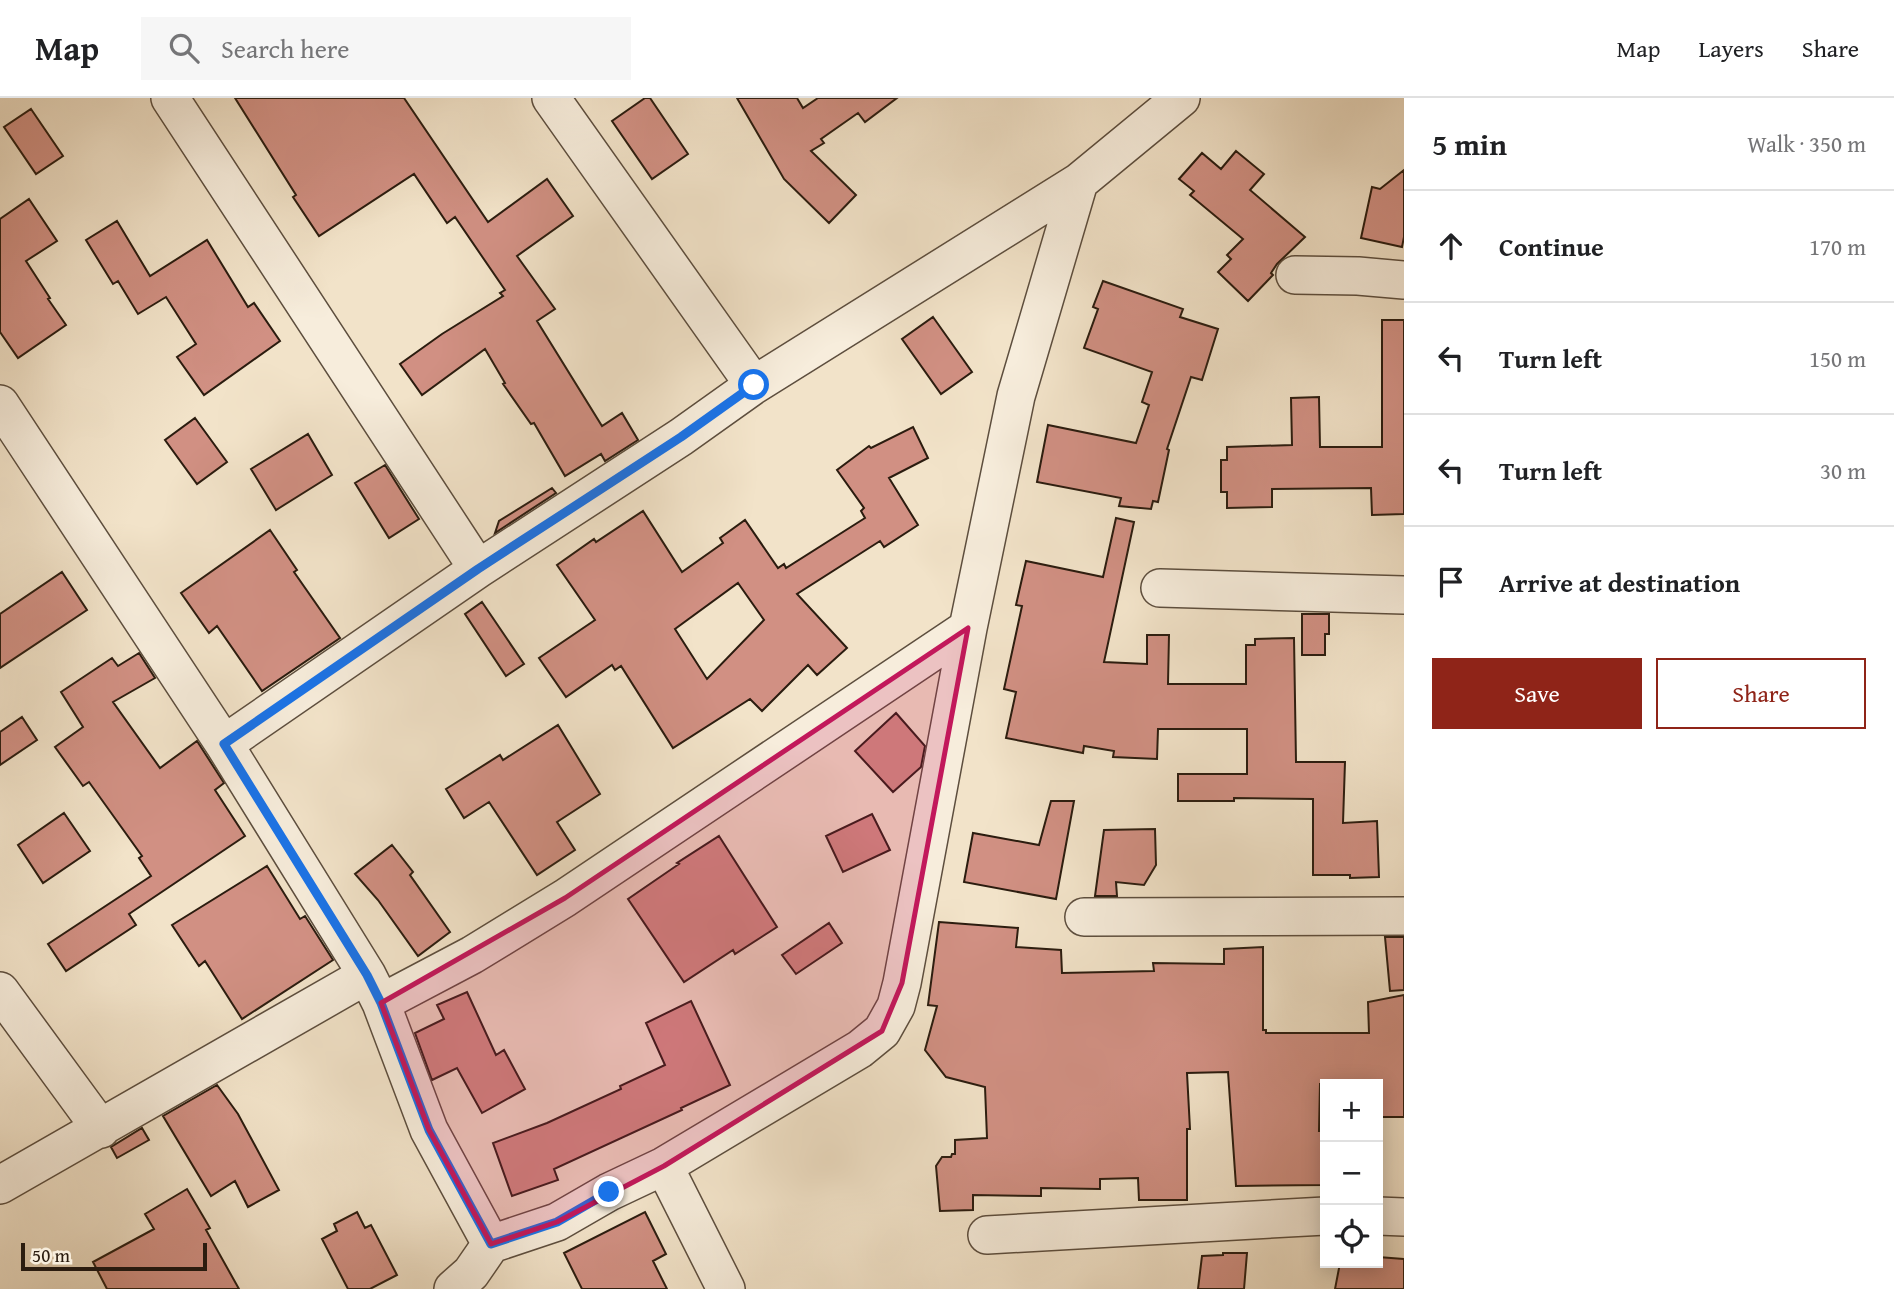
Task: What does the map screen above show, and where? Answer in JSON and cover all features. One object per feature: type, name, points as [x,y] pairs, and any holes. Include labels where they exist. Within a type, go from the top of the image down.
[{"type":"street","points":[[170,98],[478,569]]},
{"type":"street","points":[[224,744],[478,569],[681,437],[754,385],[1079,182],[1181,98]]},
{"type":"street","points":[[560,101],[754,385]]},
{"type":"street","points":[[453,1289],[471,1273],[491,1244],[557,1222],[609,1192],[664,1166],[860,1049],[882,1031],[895,1006],[902,983],[968,628],[1016,396],[1079,182]]},
{"type":"street","points":[[1295,275],[1404,280]]},
{"type":"street","points":[[0,405],[224,744],[374,989],[429,1130],[491,1244]]},
{"type":"street","points":[[1160,588],[1404,595]]},
{"type":"street","points":[[0,1185],[101,1129],[374,989],[472,955],[565,898],[968,628]]},
{"type":"street","points":[[1084,917],[1404,916]]},
{"type":"street","points":[[0,991],[101,1129]]},
{"type":"street","points":[[664,1166],[726,1289]]},
{"type":"street","points":[[987,1235],[1320,1216]]},
{"type":"street","points":[[1383,1216],[1404,1217]]},
{"type":"highlighted area","points":[[968,628],[902,983],[882,1031],[664,1166],[557,1222],[491,1244],[429,1130],[381,1003],[565,898]]},
{"type":"building","points":[[235,98],[404,98],[488,222],[547,179],[573,216],[517,256],[555,309],[537,321],[602,426],[622,413],[638,440],[605,461],[601,454],[565,476],[534,423],[531,424],[503,384],[505,383],[485,349],[422,395],[400,364],[503,296],[500,293],[505,290],[455,217],[447,223],[414,174],[319,236]]},
{"type":"building","points":[[645,98],[650,98],[688,154],[652,179],[612,121]]},
{"type":"building","points":[[737,98],[797,98],[803,108],[818,98],[897,98],[865,122],[858,113],[821,139],[824,143],[811,151],[856,195],[829,223],[784,179]]},
{"type":"building","points":[[31,109],[63,156],[36,174],[4,127]]},
{"type":"building","points":[[1236,151],[1264,174],[1250,190],[1305,237],[1277,264],[1271,273],[1273,275],[1248,301],[1218,272],[1231,259],[1227,255],[1243,239],[1190,195],[1194,191],[1179,179],[1202,153],[1221,169]]},
{"type":"building","points":[[1404,170],[1402,247],[1361,238],[1372,187],[1380,189]]},
{"type":"building","points":[[29,199],[57,241],[26,261],[66,325],[18,358],[0,332],[0,219]]},
{"type":"building","points":[[117,221],[150,276],[207,240],[248,307],[254,303],[280,341],[204,395],[177,357],[196,344],[166,297],[138,314],[118,281],[113,284],[86,240]]},
{"type":"building","points":[[1103,281],[1183,309],[1180,317],[1218,329],[1202,380],[1191,377],[1167,449],[1169,450],[1158,502],[1153,501],[1151,509],[1119,506],[1121,498],[1037,482],[1048,425],[1136,443],[1149,405],[1142,402],[1152,372],[1084,348],[1098,309],[1093,307]]},
{"type":"building","points":[[933,317],[972,372],[941,394],[902,339]]},
{"type":"building","points":[[1382,320],[1404,320],[1404,514],[1372,515],[1371,488],[1272,489],[1272,507],[1227,508],[1227,492],[1221,492],[1221,460],[1227,460],[1227,447],[1292,445],[1291,398],[1319,397],[1320,447],[1382,447]]},
{"type":"building","points":[[195,418],[227,462],[197,484],[165,440]]},
{"type":"building","points":[[913,427],[928,458],[889,478],[918,525],[884,547],[880,541],[797,594],[847,648],[817,675],[808,665],[762,711],[750,699],[673,748],[621,666],[615,670],[612,665],[566,697],[539,658],[595,620],[557,565],[594,539],[596,542],[643,511],[682,572],[723,543],[720,538],[745,520],[778,568],[784,564],[786,568],[865,518],[861,511],[864,508],[837,470],[869,446],[871,448]],"holes":[[[738,583],[764,620],[707,679],[675,629]]]},
{"type":"building","points":[[308,434],[332,475],[276,510],[251,469]]},
{"type":"building","points":[[385,465],[419,519],[389,538],[355,483]]},
{"type":"building","points":[[552,488],[556,493],[495,533],[499,521]]},
{"type":"building","points":[[1116,518],[1134,522],[1104,662],[1147,664],[1147,635],[1169,635],[1168,684],[1246,684],[1246,645],[1255,645],[1255,639],[1294,638],[1296,762],[1345,762],[1343,823],[1377,821],[1379,877],[1313,875],[1313,799],[1234,798],[1234,801],[1178,801],[1178,774],[1247,774],[1247,729],[1158,729],[1157,759],[1113,757],[1114,751],[1084,746],[1083,753],[1006,738],[1016,692],[1004,689],[1022,606],[1016,605],[1026,561],[1103,577]]},
{"type":"building","points":[[270,530],[297,570],[294,572],[340,638],[262,691],[217,626],[209,633],[181,593]]},
{"type":"building","points":[[62,572],[87,610],[0,668],[0,614]]},
{"type":"building","points":[[482,602],[524,664],[506,676],[465,614]]},
{"type":"building","points":[[1302,614],[1329,614],[1325,655],[1302,655]]},
{"type":"building","points":[[139,653],[155,678],[113,702],[160,768],[197,741],[224,783],[215,790],[245,836],[129,914],[136,925],[66,971],[48,944],[151,876],[139,858],[142,856],[89,782],[83,786],[55,747],[83,727],[61,692],[112,658],[118,666]]},
{"type":"building","points":[[896,713],[925,746],[921,767],[893,792],[855,751]]},
{"type":"building","points":[[22,717],[37,740],[0,765],[0,732]]},
{"type":"building","points":[[558,725],[600,794],[557,822],[575,850],[537,875],[489,802],[464,818],[446,789],[500,755],[503,760]]},
{"type":"building","points":[[1051,801],[1074,801],[1056,899],[964,882],[973,833],[1039,845]]},
{"type":"building","points":[[64,813],[90,851],[43,883],[18,845]]},
{"type":"building","points":[[872,814],[890,850],[843,872],[826,836]]},
{"type":"building","points":[[1155,829],[1156,865],[1144,885],[1116,882],[1117,896],[1095,896],[1104,830]]},
{"type":"building","points":[[719,836],[777,927],[735,954],[733,950],[684,982],[628,899]]},
{"type":"building","points":[[392,845],[413,872],[410,875],[450,932],[418,956],[378,900],[355,874]]},
{"type":"building","points":[[267,866],[300,919],[305,916],[333,960],[242,1019],[205,961],[199,966],[172,925]]},
{"type":"building","points":[[939,922],[1018,928],[1016,947],[1061,950],[1062,973],[1154,971],[1153,963],[1224,964],[1224,949],[1263,947],[1263,1030],[1266,1030],[1266,1033],[1369,1033],[1368,1002],[1404,995],[1404,1117],[1383,1117],[1383,1079],[1320,1079],[1320,1185],[1236,1186],[1228,1072],[1187,1073],[1190,1129],[1187,1129],[1187,1200],[1139,1200],[1138,1178],[1100,1179],[1100,1189],[1041,1188],[1041,1196],[973,1195],[973,1210],[940,1211],[936,1166],[942,1157],[955,1154],[955,1140],[987,1138],[985,1087],[946,1077],[925,1050],[937,1006],[928,1005]]},
{"type":"building","points":[[829,923],[842,943],[796,974],[782,955]]},
{"type":"building","points":[[1385,937],[1404,937],[1404,990],[1390,991]]},
{"type":"building","points":[[467,992],[496,1055],[504,1050],[525,1089],[482,1113],[457,1068],[432,1080],[415,1033],[444,1019],[437,1005]]},
{"type":"building","points":[[691,1001],[730,1085],[554,1169],[558,1180],[512,1196],[493,1143],[547,1123],[621,1089],[620,1086],[665,1065],[646,1023]]},
{"type":"building","points":[[217,1085],[238,1114],[279,1190],[248,1207],[235,1181],[211,1196],[163,1116]]},
{"type":"building","points":[[142,1128],[149,1140],[117,1158],[111,1147]]},
{"type":"building","points":[[187,1189],[210,1228],[206,1230],[239,1289],[107,1289],[93,1262],[154,1229],[145,1214]]},
{"type":"building","points":[[357,1212],[365,1228],[371,1225],[397,1275],[370,1289],[348,1289],[322,1239],[337,1231],[334,1224]]},
{"type":"building","points":[[645,1212],[666,1254],[653,1261],[667,1289],[582,1289],[564,1253]]},
{"type":"building","points":[[1247,1253],[1244,1289],[1198,1289],[1202,1256]]},
{"type":"building","points":[[1383,1257],[1404,1259],[1404,1289],[1335,1289],[1339,1268],[1383,1268]]},
{"type":"route","points":[[609,1192],[557,1222],[491,1244],[429,1130],[381,1003],[367,975],[224,744],[478,569],[681,437],[754,385]]}]
